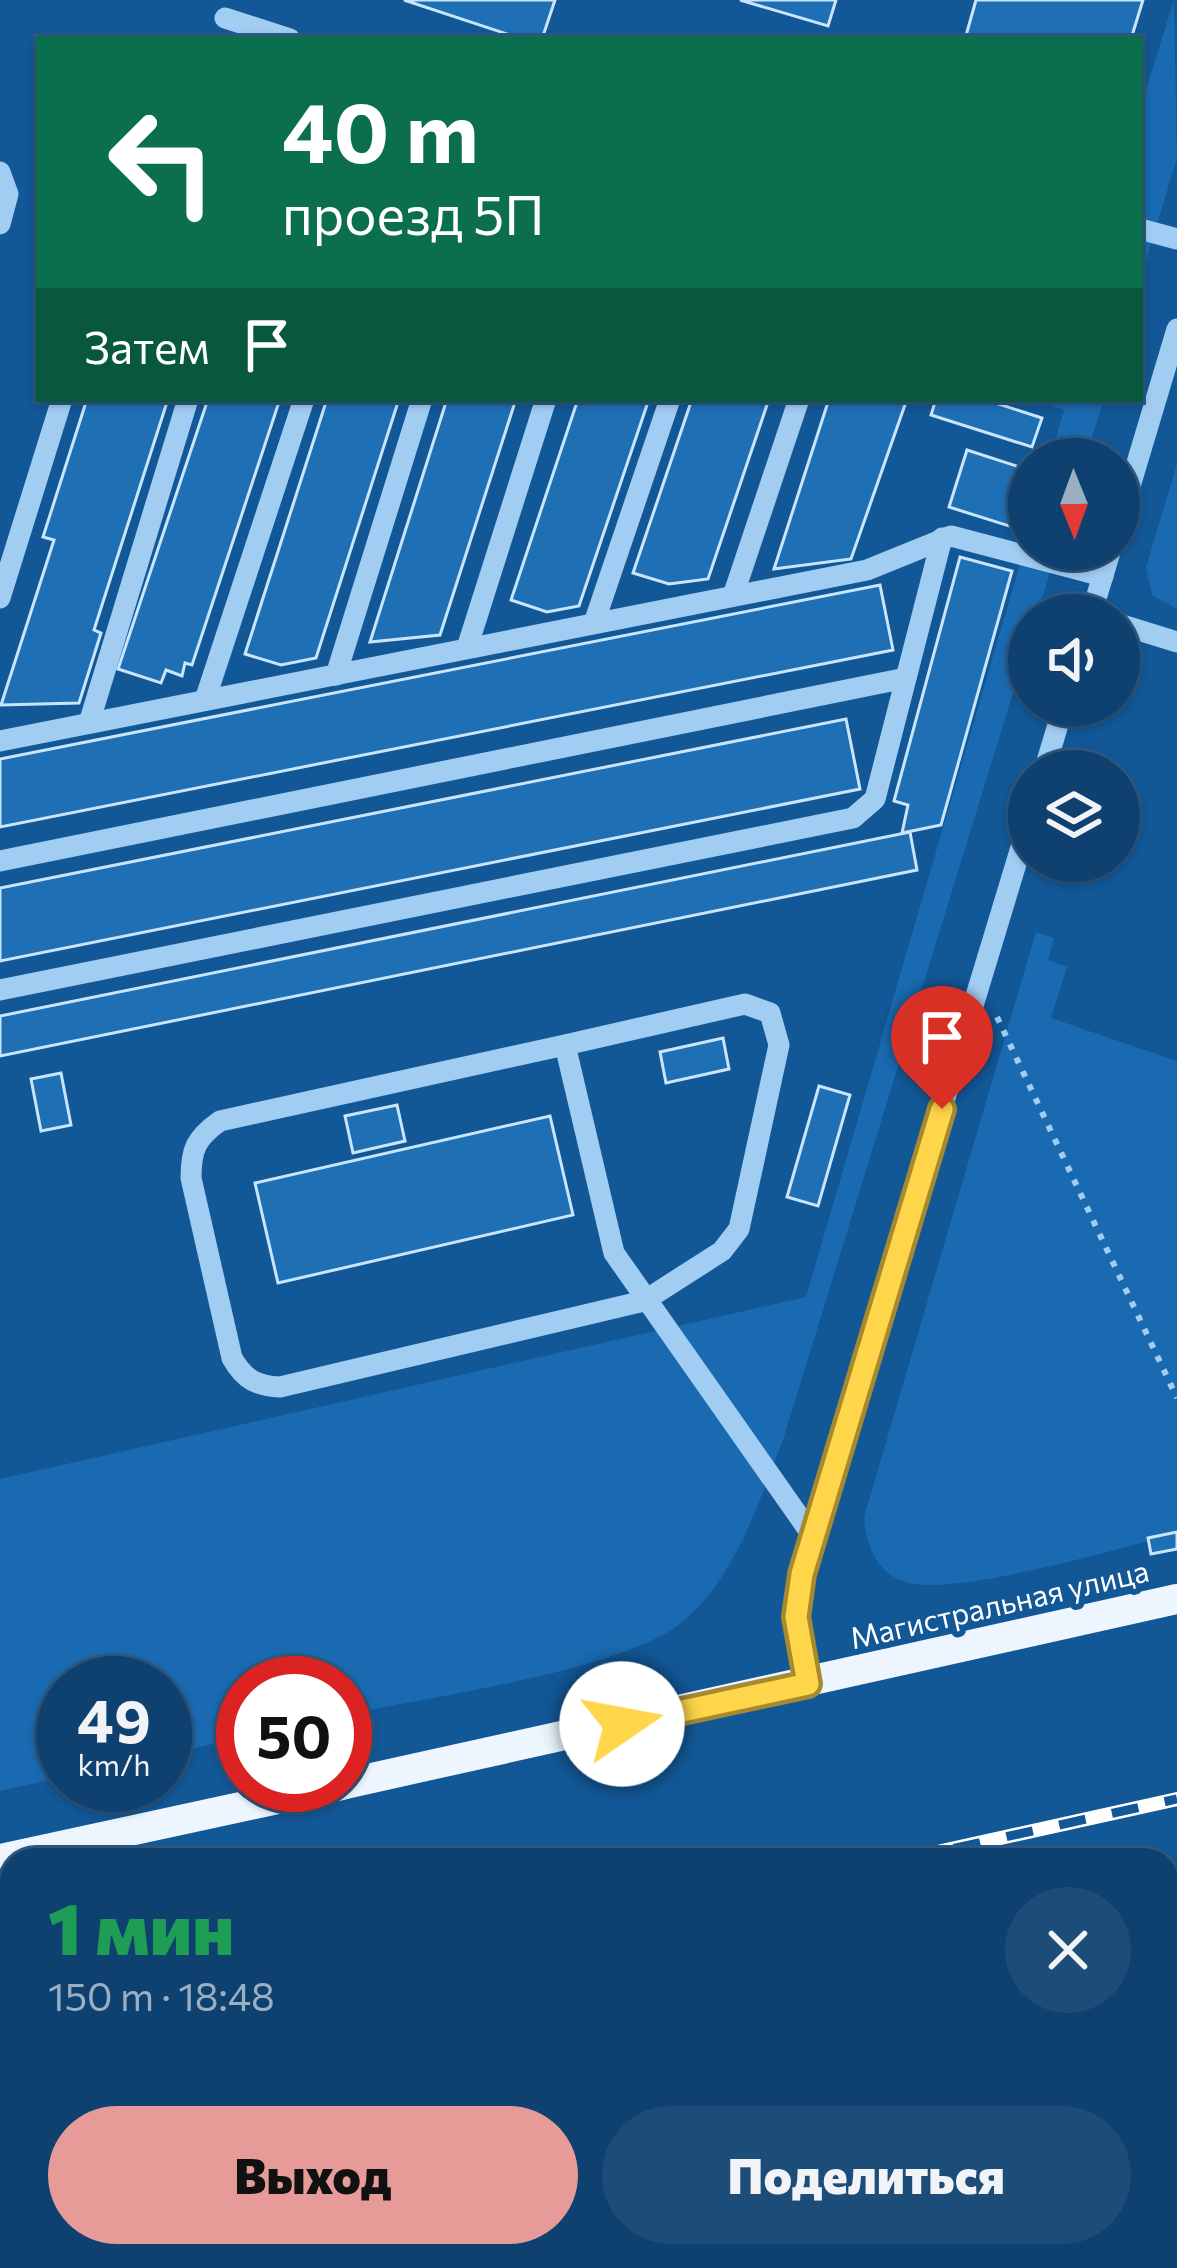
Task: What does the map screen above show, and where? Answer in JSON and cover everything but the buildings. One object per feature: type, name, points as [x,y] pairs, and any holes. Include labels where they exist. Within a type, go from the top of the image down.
[{"type":"main road","name":"Магистральная улица","points":[[372,1779],[1177,1599]]},
{"type":"main road","name":"Магистральная улица","points":[[51,1848],[218,1812]]},
{"type":"street","points":[[225,18],[281,36]]},
{"type":"street","points":[[0,172],[8,194],[0,224]]},
{"type":"street","points":[[1143,230],[1177,239]]},
{"type":"street","points":[[1140,453],[1177,329]]},
{"type":"street","points":[[0,598],[61,402]]},
{"type":"street","points":[[89,723],[187,402]]},
{"type":"street","points":[[205,700],[303,402]]},
{"type":"street","points":[[336,675],[421,402]]},
{"type":"street","points":[[467,648],[545,402]]},
{"type":"street","points":[[594,623],[669,402]]},
{"type":"street","points":[[734,596],[798,402]]},
{"type":"street","points":[[0,741],[867,570],[942,538],[959,536],[1103,576]]},
{"type":"street","points":[[0,990],[853,818],[875,799],[942,538]]},
{"type":"street","points":[[1097,594],[1105,570]]},
{"type":"street","points":[[1140,631],[1177,642]]},
{"type":"street","points":[[0,861],[906,678]]},
{"type":"street","points":[[808,1684],[796,1617],[812,1535],[1010,882]]},
{"type":"street","points":[[746,1004],[770,1013],[778,1045],[739,1228],[722,1251],[644,1301],[280,1388],[260,1387],[242,1374],[232,1358],[191,1178],[191,1154],[199,1136],[220,1121],[565,1045],[746,1004]]},
{"type":"street","points":[[565,1045],[614,1253],[812,1535]]},
{"type":"path","points":[[980,981],[1177,1398]]},
{"type":"shaded area","points":[[1174,0],[1177,158],[1143,271],[1143,99]]},
{"type":"shaded area","points":[[1051,402],[1103,402],[1092,438],[1056,438],[1064,410]]},
{"type":"shaded area","points":[[1177,464],[1177,609],[1152,595],[1146,567]]},
{"type":"shaded area","points":[[1018,570],[1051,570],[1043,594],[1011,594]]},
{"type":"shaded area","points":[[1008,605],[1008,709],[783,1440],[731,1562],[700,1605],[653,1640],[615,1655],[522,1680],[372,1710],[372,1656],[216,1656],[216,1743],[192,1749],[192,1656],[36,1656],[36,1783],[0,1791],[0,1479],[806,1297]]},
{"type":"shaded area","points":[[1036,932],[1054,938],[1048,960],[1067,967],[1051,1018],[1177,1061],[1177,1534],[998,1577],[929,1585],[906,1582],[887,1572],[874,1557],[864,1517]]},
{"type":"railway","points":[[955,1848],[1177,1799]]},
{"type":"route","points":[[622,1724],[808,1684],[796,1617],[802,1574],[942,1109]]}]
